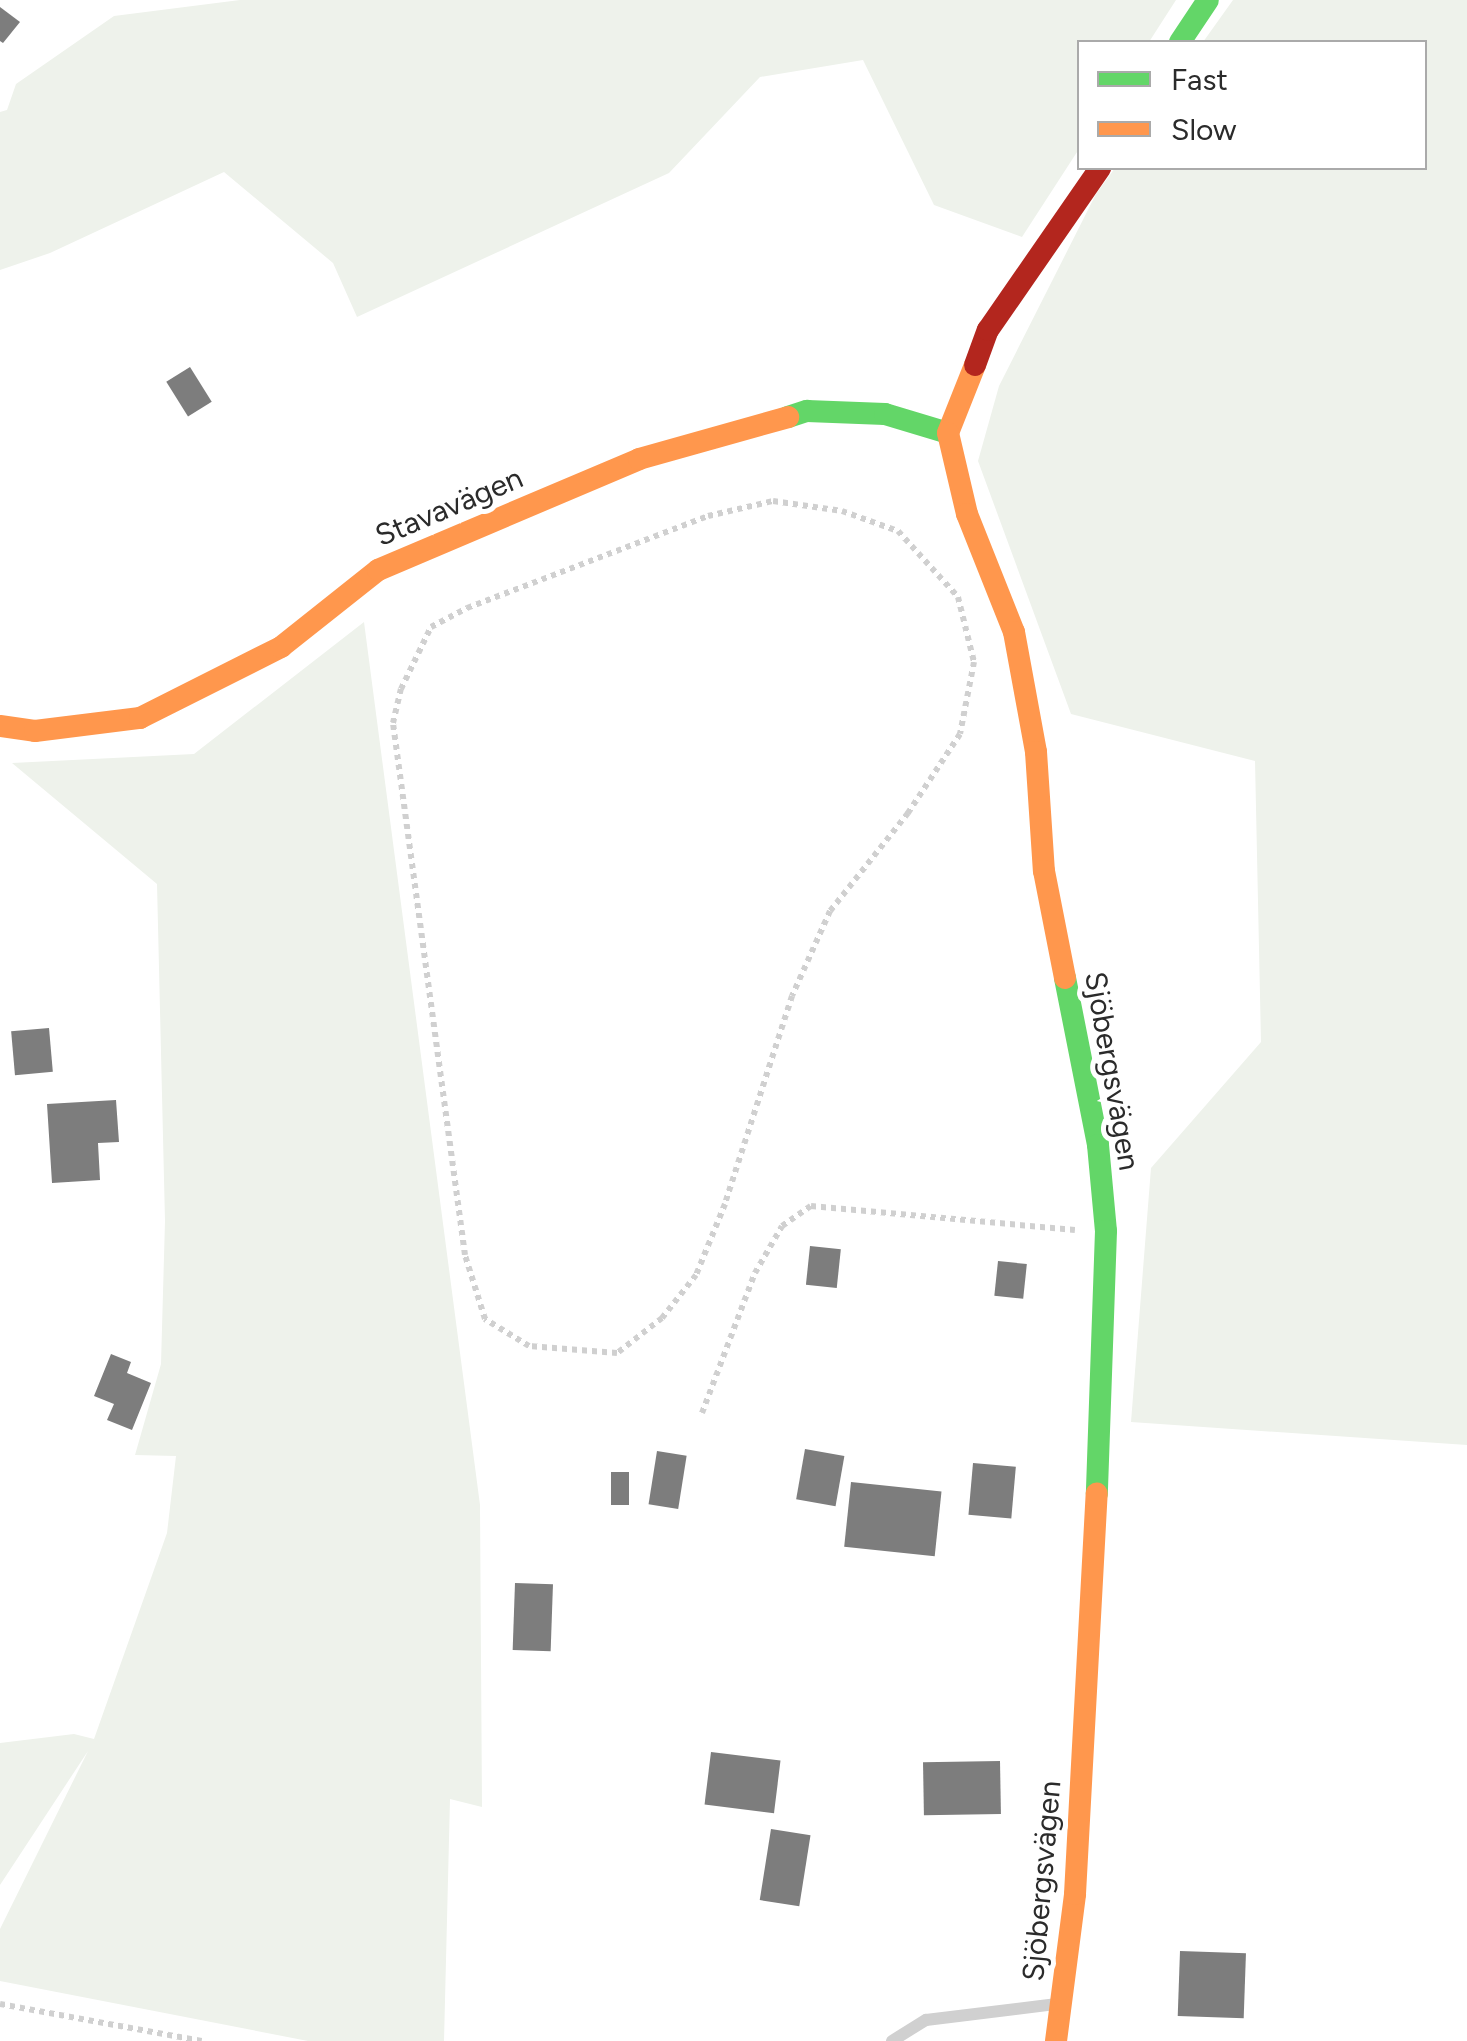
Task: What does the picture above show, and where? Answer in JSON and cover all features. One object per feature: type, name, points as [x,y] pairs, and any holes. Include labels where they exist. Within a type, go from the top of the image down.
[{"type":"street","points":[[1181,40],[1208,0]]},
{"type":"street","points":[[948,433],[988,330],[1099,170]]},
{"type":"street","name":"Stavavägen","points":[[0,726],[35,730],[140,718],[281,646],[378,570],[639,458],[807,410],[886,414],[948,433]]},
{"type":"street","name":"Sjöbergsvägen","points":[[948,433],[968,514],[1014,632],[1036,752],[1044,871],[1098,1145],[1106,1230],[1094,1578],[1076,1894],[1056,2041]]},
{"type":"lane","points":[[892,2041],[926,2020],[1061,2004]]},
{"type":"path","points":[[773,501],[842,510],[898,530],[958,597],[974,662],[960,734],[908,813],[830,911],[792,996],[725,1204],[696,1275],[662,1318],[618,1353],[528,1346],[485,1318],[466,1254],[393,723],[401,689],[431,627],[467,608],[708,516],[773,501]]},
{"type":"path","points":[[702,1413],[755,1273],[782,1226],[811,1206],[1048,1230],[1106,1230]]},
{"type":"path","points":[[0,2004],[202,2041]]},
{"type":"shaded area","points":[[240,0],[1176,0],[1150,40],[1077,40],[1077,152],[1022,237],[934,205],[863,60],[760,77],[669,173],[357,317],[333,263],[224,172],[50,253],[0,270],[0,112],[7,110],[16,84],[114,16]]},
{"type":"shaded area","points":[[1233,0],[1467,0],[1467,1445],[1131,1422],[1151,1168],[1261,1042],[1255,761],[1071,714],[978,461],[999,386],[1096,194],[1114,170],[1427,170],[1427,40],[1204,40]]},
{"type":"shaded area","points":[[364,622],[480,1505],[482,1807],[450,1799],[444,2041],[308,2041],[0,1981],[0,1929],[88,1751],[0,1885],[0,1743],[74,1734],[94,1739],[167,1533],[176,1456],[135,1455],[161,1364],[165,1221],[157,884],[12,763],[194,754]]},
{"type":"building","points":[[0,7],[20,22],[3,43],[0,41]]},
{"type":"building","points":[[190,367],[212,402],[188,417],[166,382]]},
{"type":"building","points":[[49,1028],[53,1072],[15,1075],[11,1031]]},
{"type":"building","points":[[116,1100],[119,1142],[98,1143],[100,1180],[52,1183],[47,1104]]},
{"type":"building","points":[[810,1246],[841,1249],[837,1288],[806,1285]]},
{"type":"building","points":[[998,1261],[1027,1264],[1023,1299],[994,1296]]},
{"type":"building","points":[[111,1354],[131,1362],[127,1373],[151,1383],[132,1430],[107,1420],[114,1404],[94,1396]]},
{"type":"building","points":[[805,1449],[844,1456],[836,1506],[796,1499]]},
{"type":"building","points":[[657,1451],[687,1456],[678,1509],[649,1504]]},
{"type":"building","points":[[973,1463],[1016,1467],[1011,1519],[968,1515]]},
{"type":"building","points":[[611,1472],[629,1472],[629,1505],[611,1505]]},
{"type":"building","points":[[851,1482],[942,1492],[935,1556],[844,1547]]},
{"type":"building","points":[[515,1583],[553,1584],[551,1651],[513,1650]]},
{"type":"building","points":[[711,1752],[780,1761],[774,1813],[705,1805]]},
{"type":"building","points":[[1000,1761],[1001,1814],[924,1815],[923,1762]]},
{"type":"building","points":[[771,1829],[811,1835],[799,1906],[760,1900]]},
{"type":"building","points":[[1180,1951],[1246,1953],[1244,2018],[1178,2016]]},
{"type":"traffic: fast","points":[[1181,40],[1208,0]]},
{"type":"traffic: fast","points":[[788,417],[807,411],[885,414],[948,433]]},
{"type":"traffic: fast","points":[[1065,978],[1098,1145],[1106,1231],[1097,1494]]},
{"type":"traffic: slow","points":[[975,365],[948,433],[967,514],[1014,632],[1036,752],[1044,871],[1065,978]]},
{"type":"traffic: slow","points":[[0,726],[35,731],[140,718],[281,647],[378,570],[639,459],[788,417]]},
{"type":"traffic: slow","points":[[1056,2041],[1075,1894],[1097,1494]]},
{"type":"traffic: jam","points":[[975,365],[988,330],[1099,170]]}]
